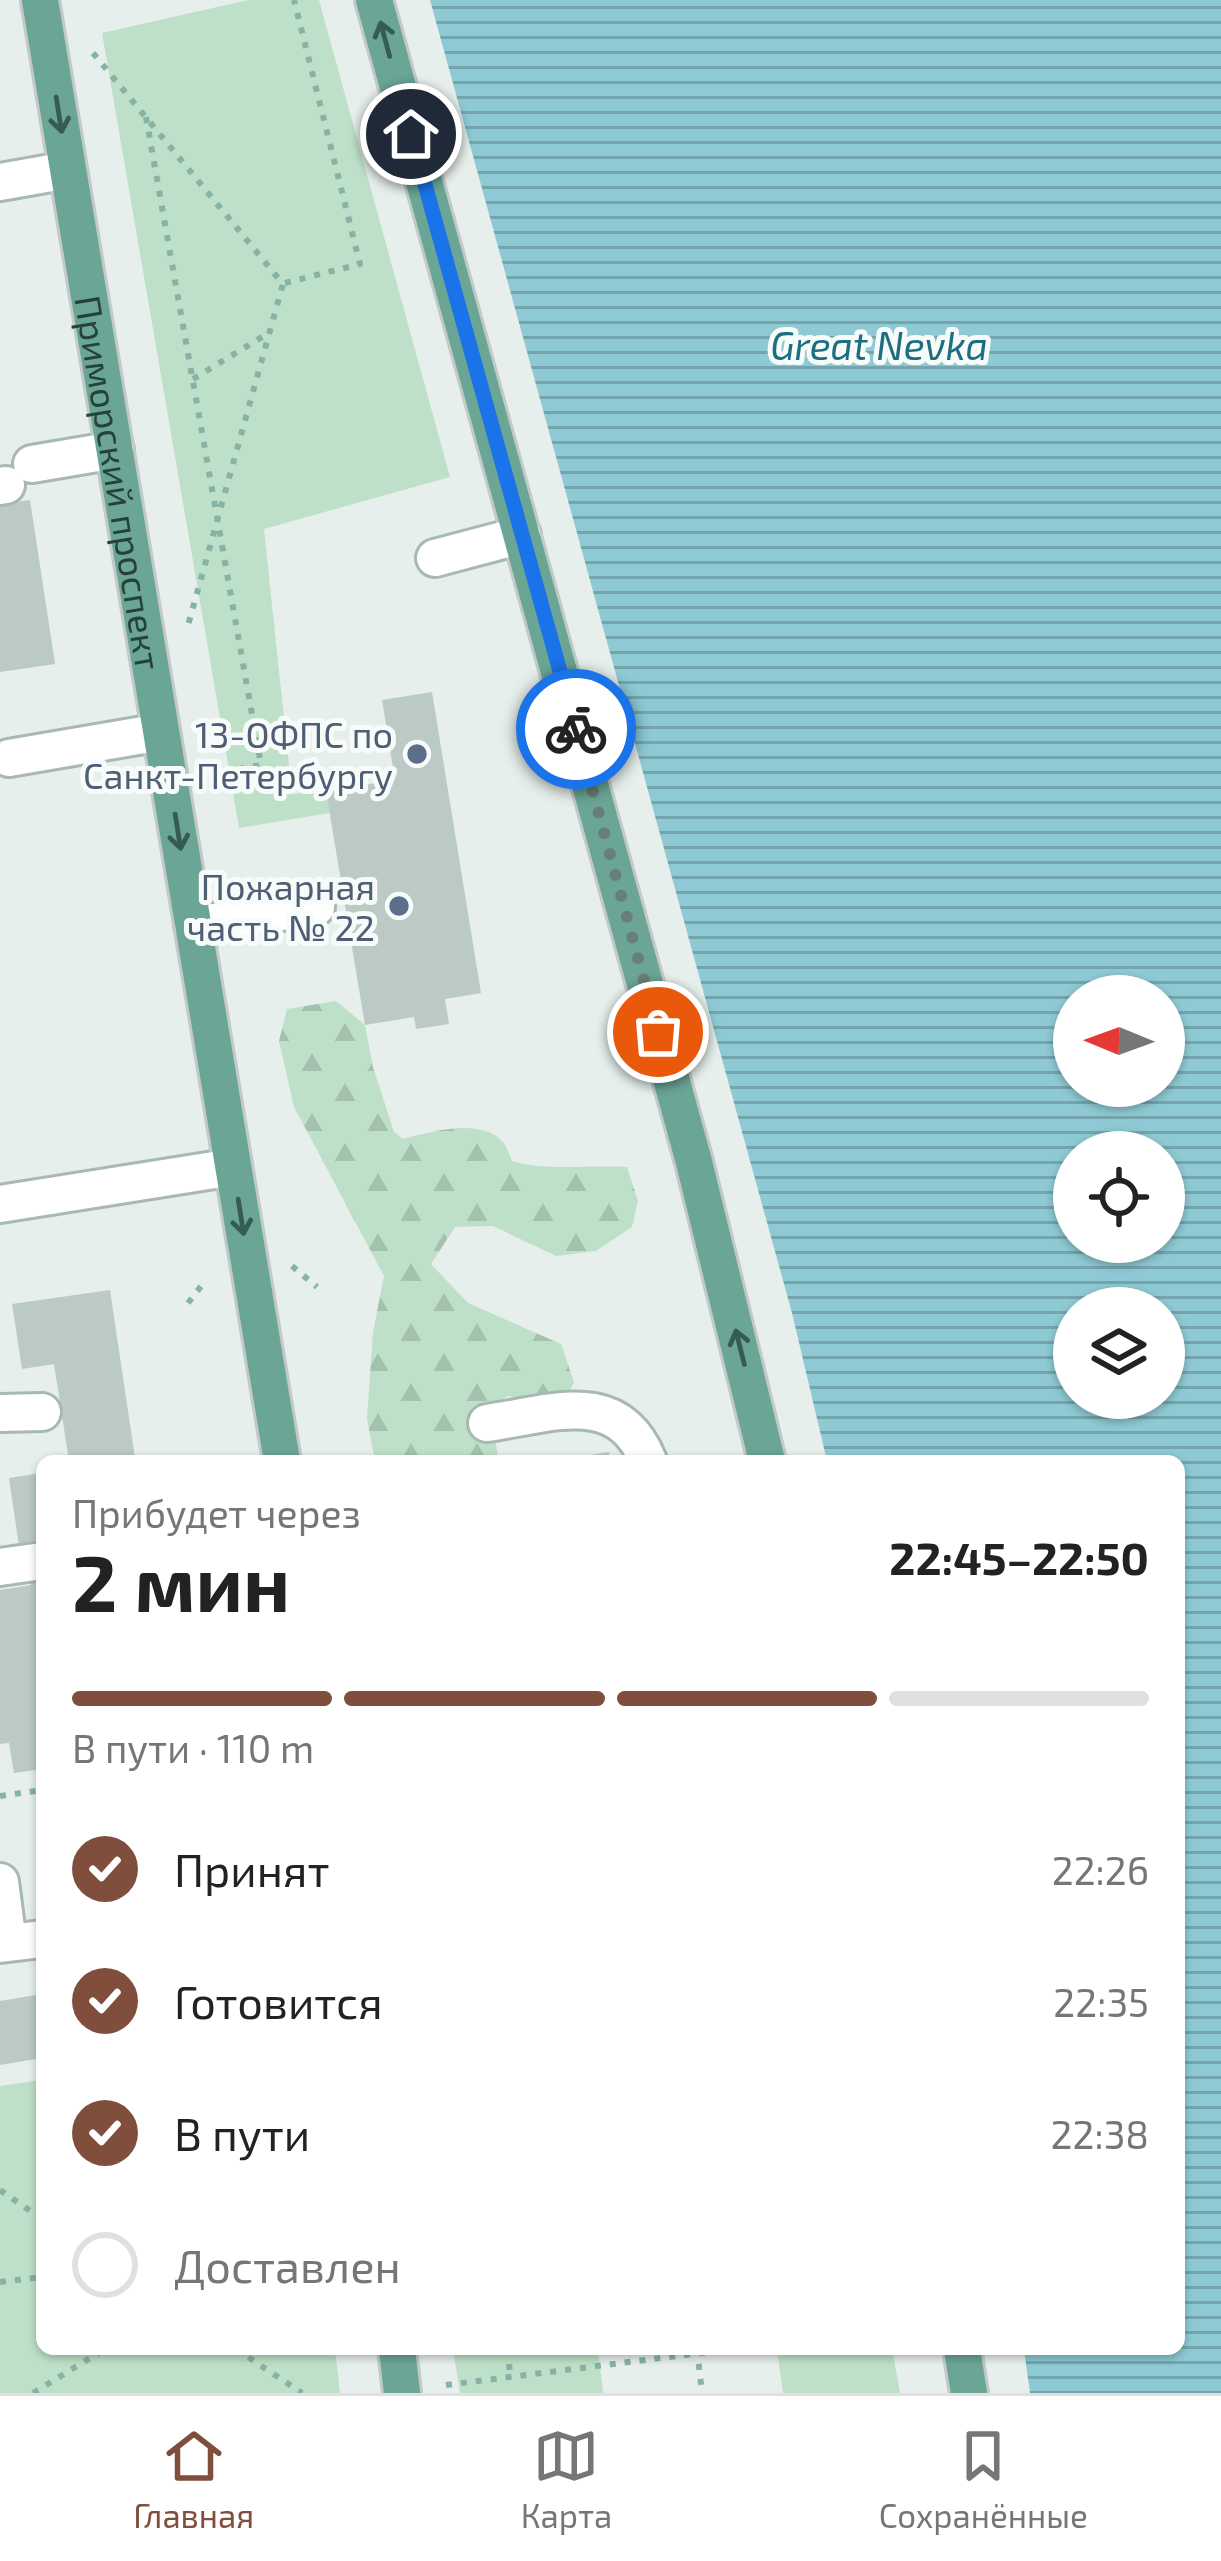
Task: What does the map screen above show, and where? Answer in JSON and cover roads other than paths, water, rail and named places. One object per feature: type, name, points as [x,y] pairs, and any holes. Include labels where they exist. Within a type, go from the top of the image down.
[{"type":"main road","name":"Приморский проспект","points":[[40,0],[281,1455]]},
{"type":"main road","points":[[374,0],[694,1162],[766,1455]]},
{"type":"main road","points":[[398,2355],[402,2393]]},
{"type":"main road","points":[[963,2355],[969,2393]]},
{"type":"street","points":[[0,182],[68,170]]},
{"type":"street","points":[[13,479],[115,450]]},
{"type":"street","points":[[435,557],[522,536]]},
{"type":"street","points":[[9,758],[161,731]]},
{"type":"street","points":[[193,925],[316,907]]},
{"type":"street","points":[[0,1204],[233,1167]]},
{"type":"street","points":[[488,1423],[584,1409],[613,1415],[634,1432],[645,1455]]},
{"type":"street","points":[[0,1413],[42,1412]]},
{"type":"street","points":[[2,1557],[36,1560]]},
{"type":"street","points":[[0,1882],[17,1942]]},
{"type":"water","name":"Great Nevka","points":[[430,0],[1221,0],[1221,2393],[1030,2393],[1025,2355],[1185,2355],[1185,1455],[826,1455],[792,1313]]},
{"type":"place","name":"13-ОФПС по Санкт-Петербургу","points":[[417,754]]},
{"type":"place","name":"Пожарная часть № 22","points":[[399,906]]}]
